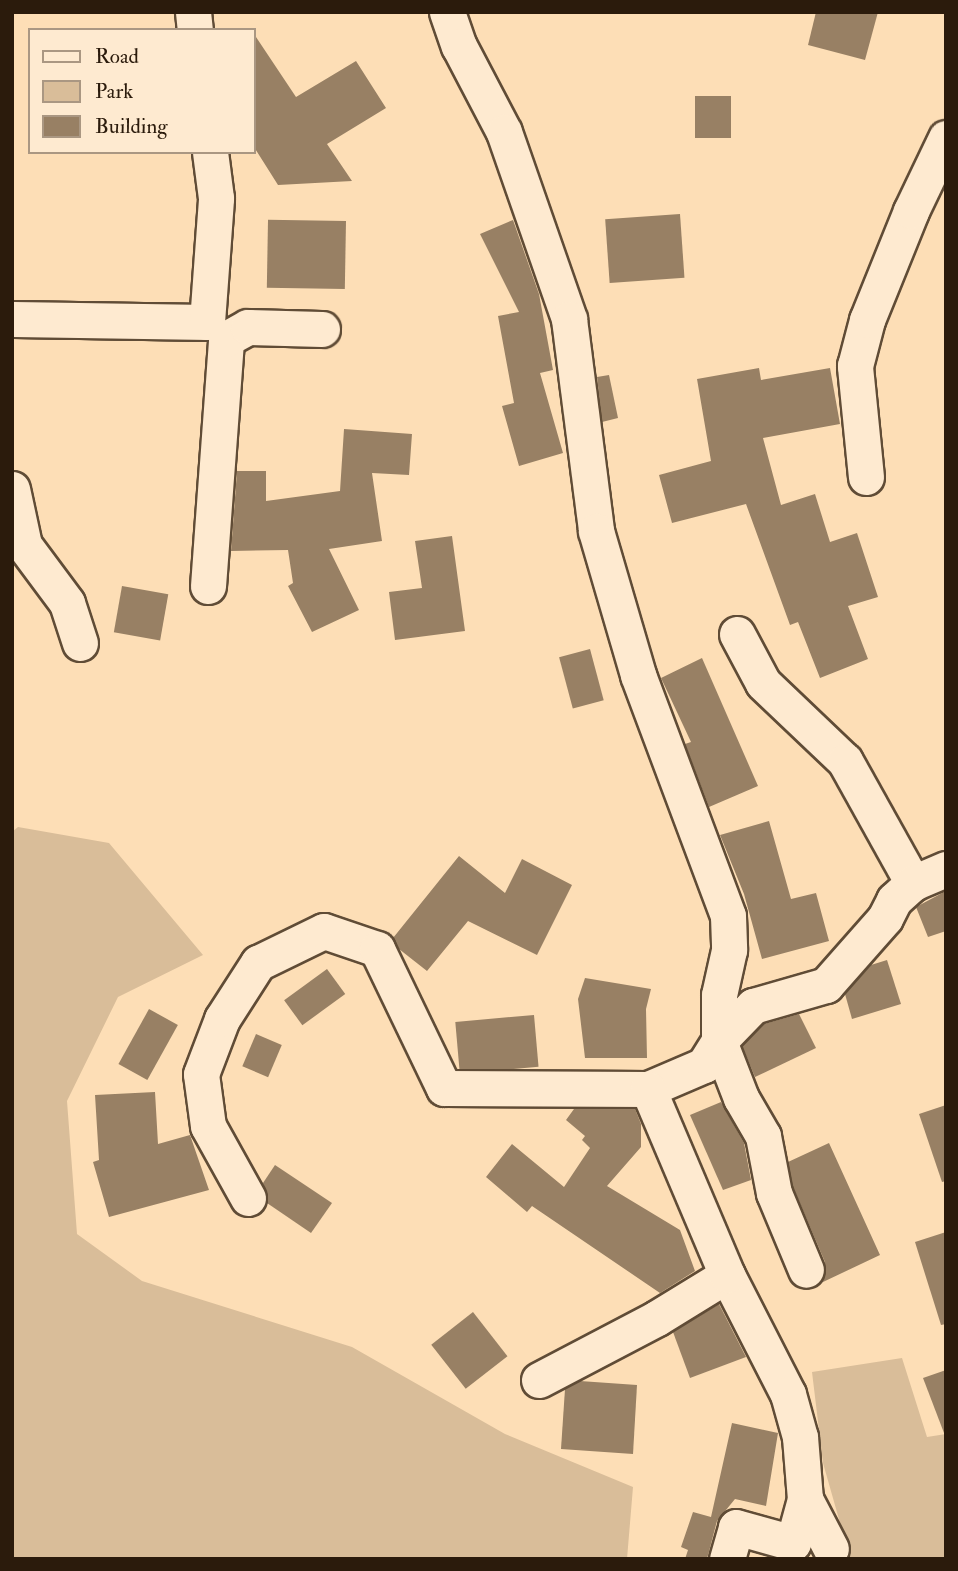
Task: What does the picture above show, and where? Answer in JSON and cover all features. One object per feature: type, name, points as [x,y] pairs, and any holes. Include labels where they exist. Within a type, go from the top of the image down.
[{"type":"street","points":[[447,12],[459,46],[504,132],[569,319],[596,531],[638,675],[729,916],[729,950],[719,995],[719,1041],[762,1136],[774,1193],[806,1270]]},
{"type":"street","points":[[866,477],[855,366],[867,320],[906,223],[946,138]]},
{"type":"street","points":[[208,586],[216,330],[216,198],[210,154]]},
{"type":"street","points":[[12,319],[216,330],[248,327],[322,329]]},
{"type":"street","points":[[12,489],[24,545],[67,603],[80,643]]},
{"type":"street","points":[[737,634],[763,683],[845,761],[913,883]]},
{"type":"street","points":[[248,1198],[208,1126],[201,1074],[222,1020],[258,963],[324,931],[377,949],[444,1088],[648,1089],[704,1065],[719,1041],[753,1006],[826,985],[885,918],[894,900],[913,883],[946,869]]},
{"type":"street","points":[[648,1089],[727,1275],[788,1394],[800,1437],[804,1499],[793,1543],[736,1527],[727,1559]]},
{"type":"street","points":[[539,1380],[657,1318],[727,1275]]},
{"type":"street","points":[[804,1499],[831,1549]]},
{"type":"green space","points":[[18,827],[109,843],[203,955],[118,997],[67,1101],[77,1234],[142,1281],[352,1347],[505,1434],[633,1487],[627,1559],[12,1559],[12,832]]},
{"type":"green space","points":[[902,1358],[927,1437],[946,1434],[946,1559],[850,1558],[823,1463],[812,1372]]},
{"type":"building","points":[[816,12],[878,12],[865,60],[808,45]]},
{"type":"building","points":[[256,37],[296,97],[356,61],[386,108],[327,144],[352,181],[278,185],[256,150]]},
{"type":"building","points":[[695,96],[731,96],[731,138],[695,138]]},
{"type":"building","points":[[680,214],[684,278],[610,283],[605,219]]},
{"type":"building","points":[[268,220],[346,221],[345,289],[267,288]]},
{"type":"building","points":[[513,220],[539,294],[553,370],[540,373],[563,453],[519,466],[502,406],[514,403],[498,316],[519,312],[480,234]]},
{"type":"building","points":[[759,368],[761,380],[830,368],[840,424],[763,438],[781,505],[815,494],[830,542],[857,533],[878,597],[848,606],[868,659],[820,678],[798,622],[790,625],[746,504],[672,523],[659,475],[711,461],[697,379]]},
{"type":"building","points":[[609,375],[618,418],[602,422],[597,377]]},
{"type":"building","points":[[344,429],[412,434],[409,475],[372,473],[382,541],[329,549],[359,610],[312,632],[288,586],[293,583],[288,550],[231,551],[237,471],[266,471],[266,501],[340,491]]},
{"type":"building","points":[[452,536],[465,631],[395,640],[389,592],[422,588],[415,541]]},
{"type":"building","points":[[122,586],[168,594],[160,640],[114,632]]},
{"type":"building","points":[[590,649],[604,700],[573,708],[559,657]]},
{"type":"building","points":[[702,658],[758,786],[709,807],[685,744],[691,742],[661,678]]},
{"type":"building","points":[[769,821],[791,899],[816,893],[829,941],[762,959],[744,894],[720,835]]},
{"type":"building","points":[[459,856],[505,893],[522,859],[572,885],[537,955],[468,921],[427,971],[399,949],[393,938]]},
{"type":"building","points":[[946,891],[946,931],[928,937],[916,907]]},
{"type":"building","points":[[887,960],[901,1004],[852,1019],[845,994],[871,965]]},
{"type":"building","points":[[327,969],[345,994],[302,1025],[284,1000]]},
{"type":"building","points":[[585,978],[651,989],[646,1009],[647,1058],[585,1058],[578,999]]},
{"type":"building","points":[[149,1009],[178,1025],[147,1080],[118,1064]]},
{"type":"building","points":[[799,1014],[816,1048],[755,1077],[742,1046],[764,1024]]},
{"type":"building","points":[[534,1015],[539,1067],[460,1074],[455,1022]]},
{"type":"building","points":[[256,1034],[282,1045],[268,1077],[242,1066]]},
{"type":"building","points":[[155,1092],[158,1144],[190,1135],[209,1190],[109,1217],[93,1162],[99,1160],[95,1095]]},
{"type":"building","points":[[721,1102],[744,1143],[751,1180],[723,1190],[690,1115]]},
{"type":"building","points":[[946,1105],[946,1181],[942,1182],[919,1114]]},
{"type":"building","points":[[574,1109],[635,1109],[641,1124],[641,1147],[607,1186],[680,1230],[695,1271],[660,1293],[532,1206],[527,1212],[486,1177],[512,1144],[564,1187],[590,1148],[582,1140],[585,1136],[566,1120]]},
{"type":"building","points":[[829,1143],[880,1255],[823,1282],[825,1262],[793,1187],[788,1162]]},
{"type":"building","points":[[275,1165],[332,1203],[311,1233],[267,1203],[263,1183]]},
{"type":"building","points":[[946,1232],[946,1324],[941,1325],[915,1242]]},
{"type":"building","points":[[719,1304],[746,1357],[690,1378],[673,1332]]},
{"type":"building","points":[[473,1312],[507,1356],[466,1389],[431,1345]]},
{"type":"building","points":[[946,1370],[946,1433],[944,1433],[923,1378]]},
{"type":"building","points":[[580,1381],[637,1385],[633,1454],[561,1449],[565,1389]]},
{"type":"building","points":[[732,1423],[778,1433],[766,1506],[735,1499],[717,1521],[707,1559],[685,1559],[688,1550],[681,1547],[693,1512],[711,1517]]}]
